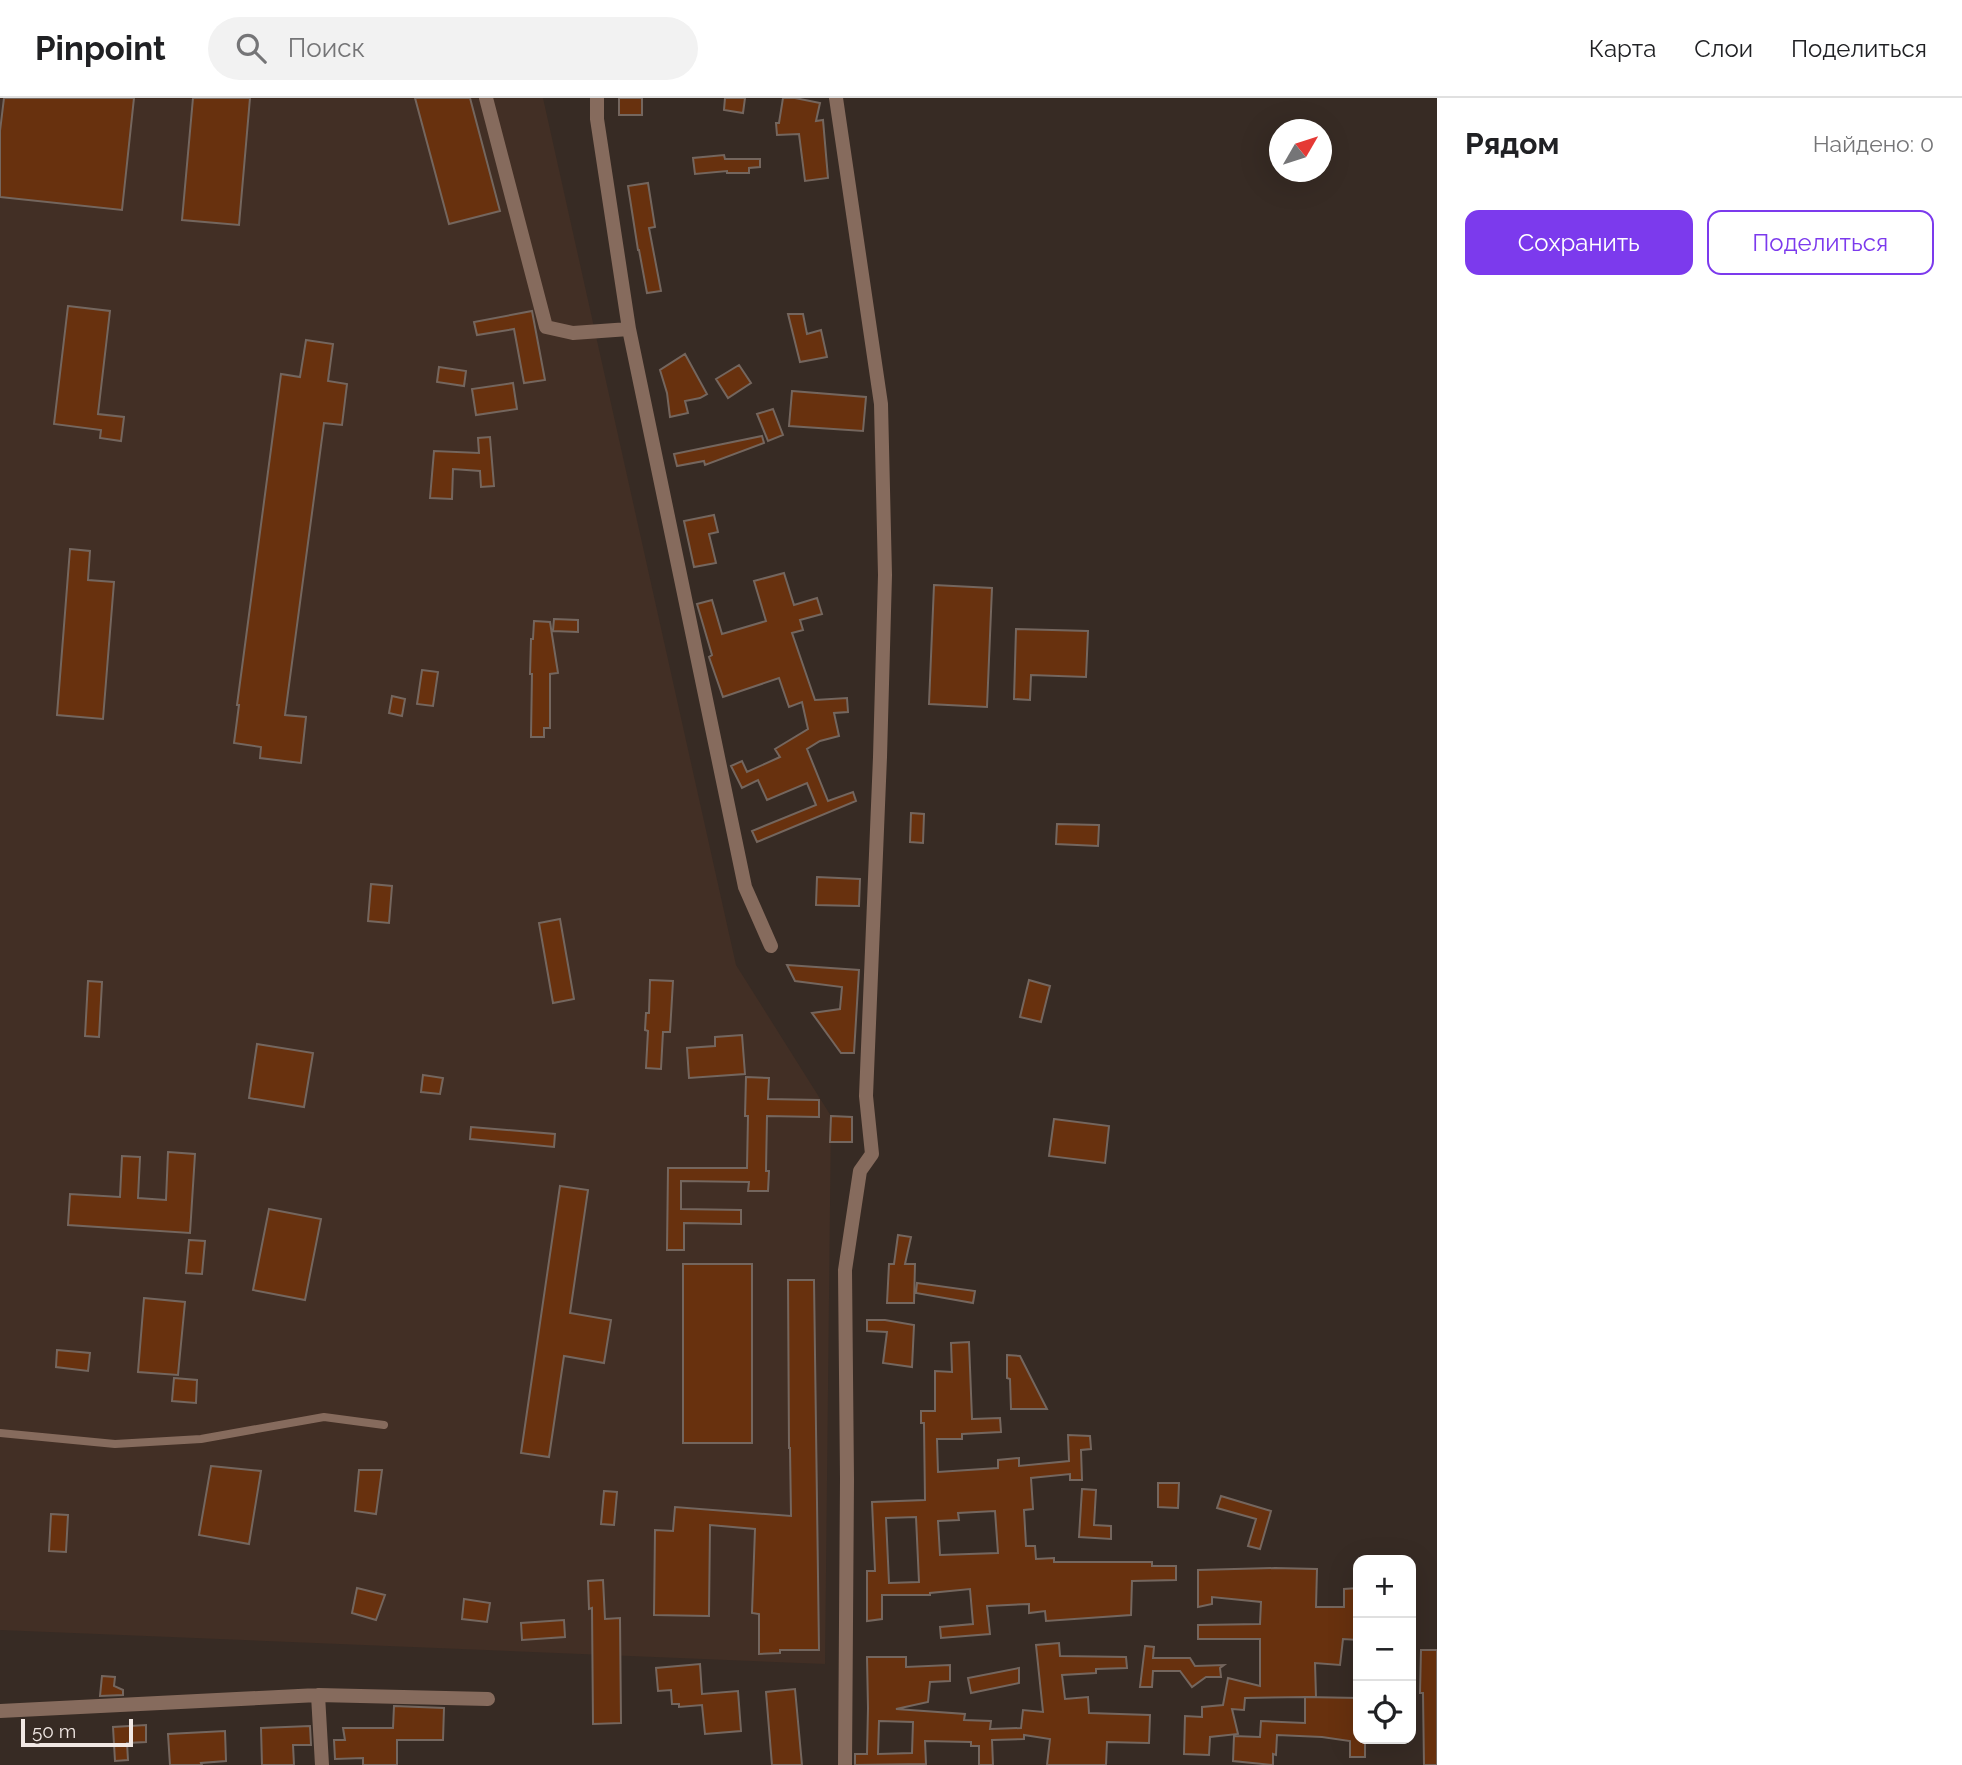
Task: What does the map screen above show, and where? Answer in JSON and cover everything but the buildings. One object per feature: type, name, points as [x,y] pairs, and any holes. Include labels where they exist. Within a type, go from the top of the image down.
[{"type":"street","points":[[486,98],[546,327],[573,333],[629,329]]},
{"type":"street","points":[[597,98],[597,120],[629,329],[744,887],[771,946]]},
{"type":"street","points":[[836,98],[881,404],[885,575],[866,1096],[872,1154],[860,1171],[845,1270],[845,1765]]},
{"type":"street","points":[[0,1711],[318,1695],[488,1699]]},
{"type":"street","points":[[318,1695],[322,1765]]},
{"type":"lane","points":[[0,1433],[115,1444],[201,1439],[324,1417],[384,1424]]},
{"type":"shaded area","points":[[0,98],[543,98],[736,965],[831,1116],[825,1664],[0,1630]]}]
